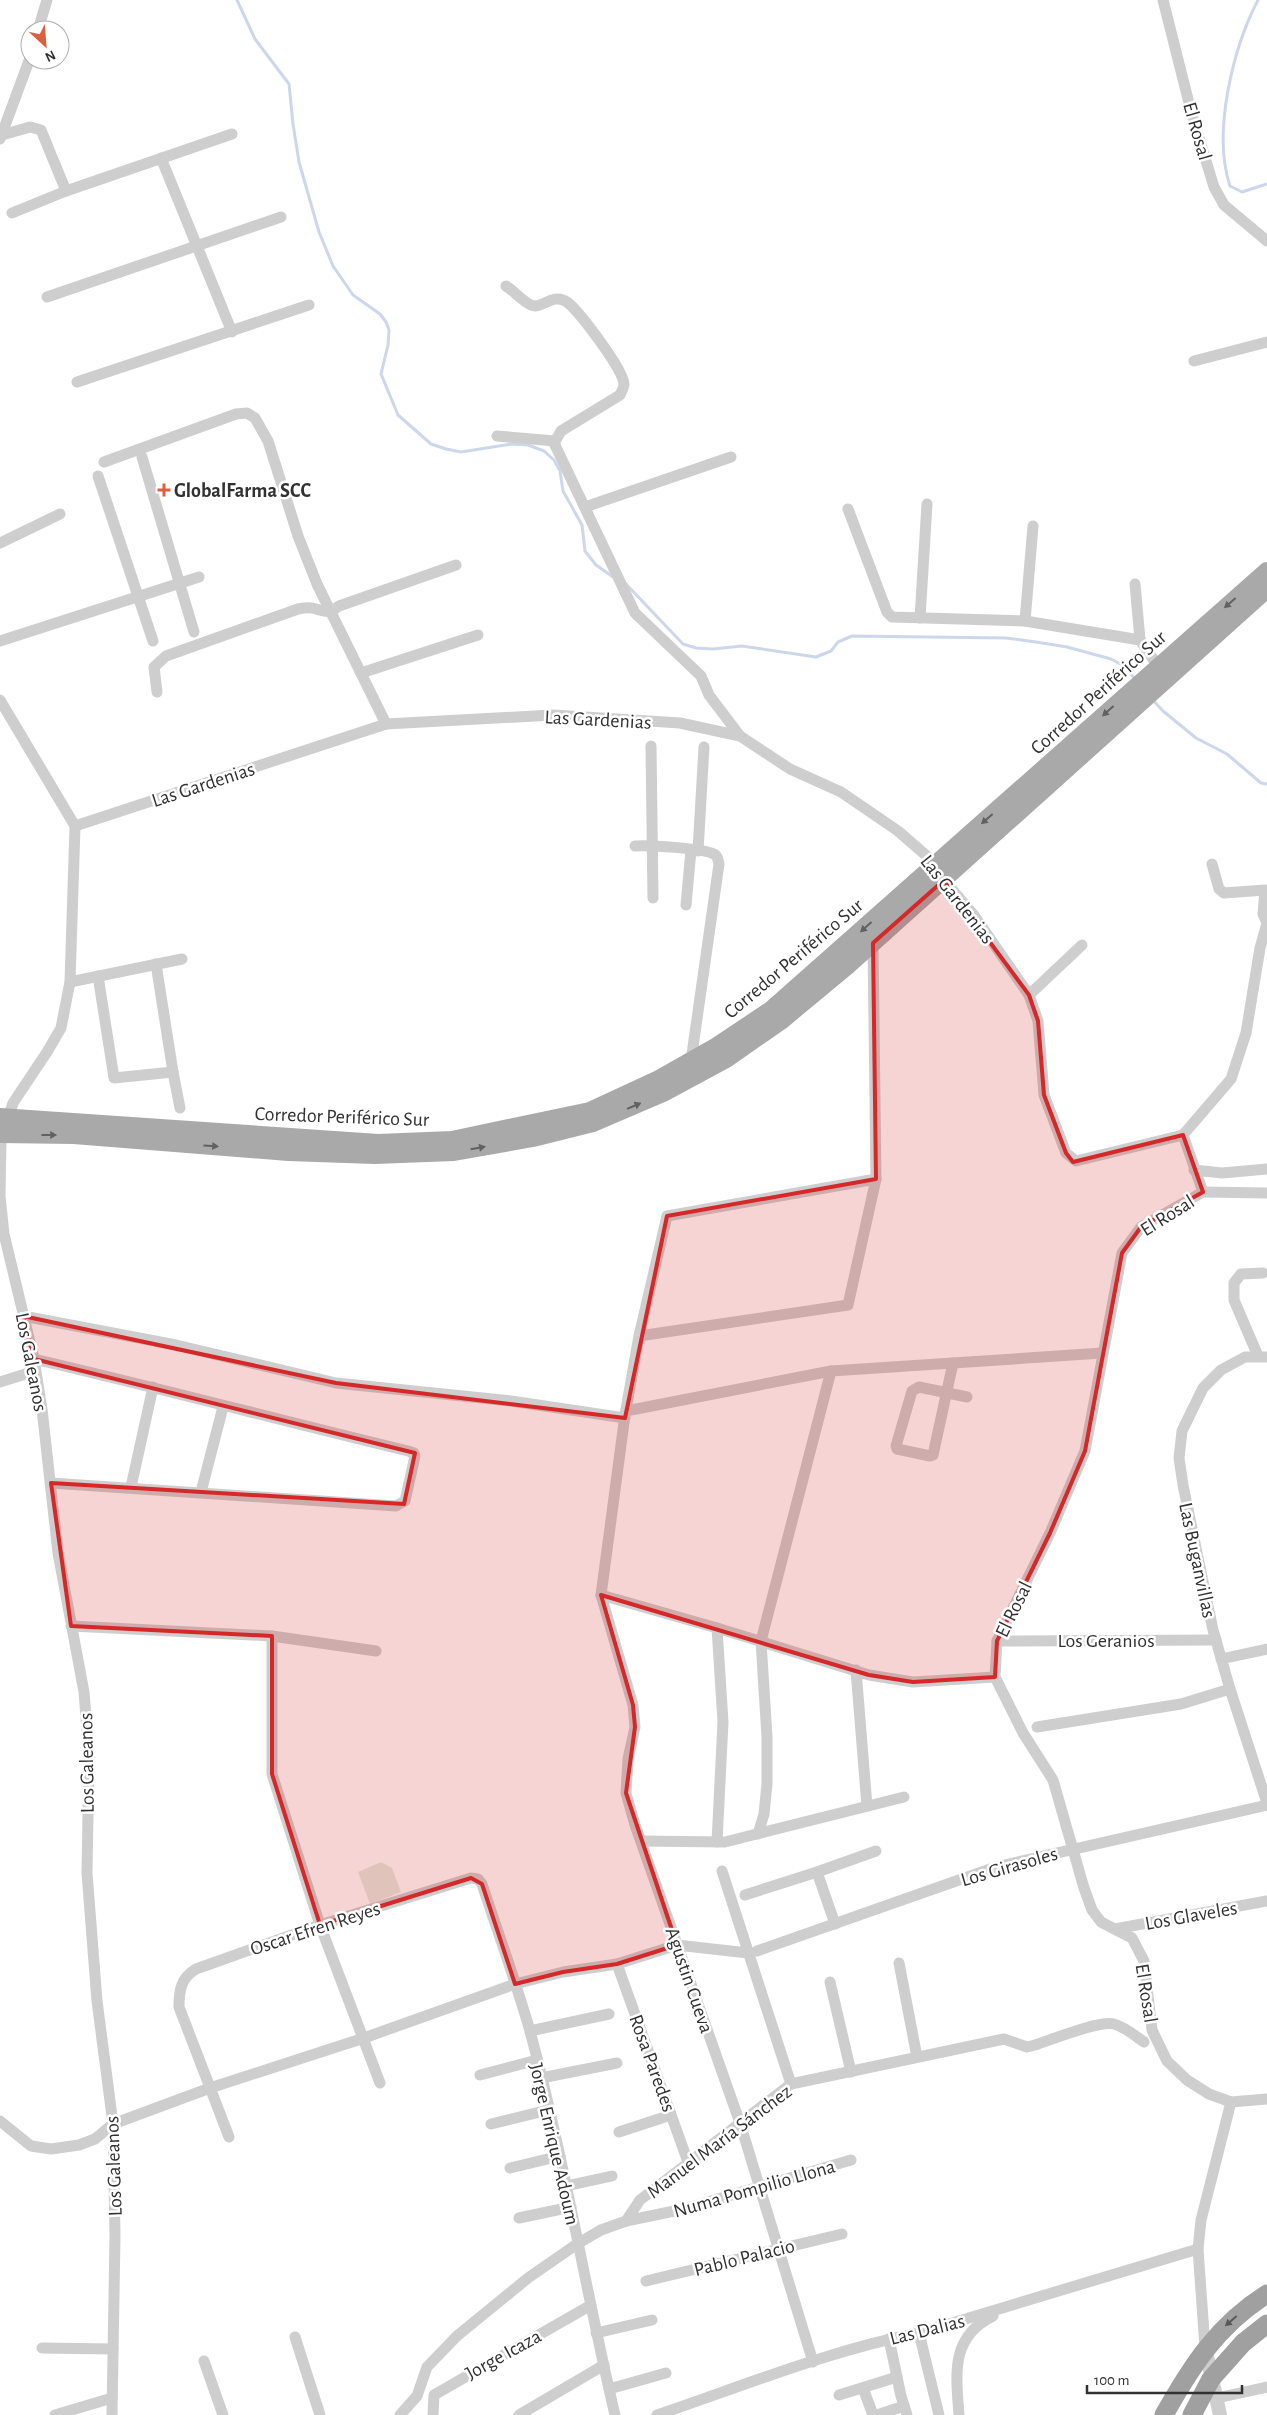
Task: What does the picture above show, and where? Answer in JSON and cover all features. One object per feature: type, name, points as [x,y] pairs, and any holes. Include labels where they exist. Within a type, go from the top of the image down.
[{"type":"highway","points":[[1164,2415],[1205,2347],[1229,2322],[1267,2294]]},
{"type":"highway","points":[[1192,2415],[1211,2379],[1243,2343],[1267,2324]]},
{"type":"main road","name":"Corredor Periférico Sur","points":[[3,1126],[74,1135],[289,1152],[374,1155],[454,1152],[533,1138],[593,1123],[663,1093],[726,1059],[782,1020],[873,943],[940,872],[1158,666],[1267,571]]},
{"type":"main road","name":"Corredor Periférico Sur","points":[[3,1126],[76,1121],[378,1142],[452,1140],[590,1111],[691,1061],[771,1010],[940,872],[1267,589]]},
{"type":"street","points":[[41,20],[47,0]]},
{"type":"street","name":"El Rosal","points":[[1163,0],[1192,115],[1214,187],[1224,205],[1267,242]]},
{"type":"street","points":[[1,137],[26,70]]},
{"type":"street","points":[[1,137],[30,127],[42,130],[66,191]]},
{"type":"street","points":[[12,213],[66,191],[232,134]]},
{"type":"street","points":[[161,158],[232,332]]},
{"type":"street","points":[[46,297],[281,217]]},
{"type":"street","points":[[506,286],[531,305],[539,305],[548,300],[558,298],[566,302],[580,315],[596,336],[622,377],[624,385],[620,394],[560,431],[555,441]]},
{"type":"street","points":[[76,382],[309,305]]},
{"type":"street","points":[[1194,361],[1267,342]]},
{"type":"street","points":[[104,462],[236,414],[247,413],[254,418],[268,441],[298,536],[331,612],[386,724]]},
{"type":"street","points":[[497,436],[555,441]]},
{"type":"street","points":[[555,441],[635,613],[701,676],[709,695],[740,736]]},
{"type":"street","points":[[142,457],[194,632]]},
{"type":"street","points":[[585,507],[731,457]]},
{"type":"street","points":[[98,476],[153,641]]},
{"type":"street","points":[[920,618],[926,504]]},
{"type":"street","points":[[848,508],[887,612],[892,617],[899,619],[1025,621],[1140,640]]},
{"type":"street","points":[[0,543],[60,514]]},
{"type":"street","points":[[1025,621],[1033,526]]},
{"type":"street","points":[[157,692],[154,667],[166,656],[298,608],[315,608],[323,613],[331,612],[339,606],[456,565]]},
{"type":"street","points":[[0,641],[200,577]]},
{"type":"street","points":[[1135,584],[1140,640],[1158,666]]},
{"type":"street","points":[[361,672],[478,635]]},
{"type":"street","points":[[0,700],[75,826],[70,982],[61,1028],[13,1103],[3,1126]]},
{"type":"street","name":"Las Gardenias","points":[[75,826],[386,724],[553,714],[680,723],[740,736],[790,769],[841,792],[898,831],[940,872],[973,914],[1029,995],[1038,1021],[1044,1095],[1056,1131],[1066,1153],[1071,1159],[1076,1161],[1182,1135]]},
{"type":"street","points":[[651,746],[653,898]]},
{"type":"street","points":[[686,905],[694,851],[704,747]]},
{"type":"street","points":[[634,846],[653,845],[713,854],[718,858],[719,864],[691,1061]]},
{"type":"street","points":[[1182,1135],[1231,1079],[1246,1033],[1267,923],[1263,914],[1265,890],[1224,893],[1219,889],[1212,864]]},
{"type":"street","points":[[639,1336],[848,1305],[876,1179],[873,943]]},
{"type":"street","points":[[1029,995],[1082,946]]},
{"type":"street","points":[[70,982],[182,959]]},
{"type":"street","points":[[156,964],[180,1108]]},
{"type":"street","points":[[98,976],[114,1078],[173,1072]]},
{"type":"street","name":"Los Galeanos","points":[[3,1126],[0,1196],[4,1234],[35,1365],[51,1483],[58,1553],[84,1692],[89,1756],[87,1874],[97,2001],[113,2124],[115,2236],[112,2415]]},
{"type":"street","name":"El Rosal","points":[[1182,1135],[1203,1192],[1141,1227],[1131,1238],[1122,1253],[1085,1451],[1050,1533],[997,1640],[995,1677],[1022,1733],[1053,1780],[1092,1910],[1101,1922],[1132,1938],[1144,1961],[1152,2030],[1168,2061],[1187,2080],[1209,2094],[1231,2102]]},
{"type":"street","points":[[1194,1170],[1222,1172],[1267,1169]]},
{"type":"street","points":[[876,1179],[667,1216],[664,1220],[639,1336],[625,1414],[601,1595],[856,1670],[913,1682],[995,1677]]},
{"type":"street","points":[[1203,1192],[1267,1193]]},
{"type":"street","points":[[1263,1273],[1241,1274],[1234,1283],[1234,1300],[1263,1357]]},
{"type":"street","points":[[23,1316],[176,1345],[336,1382],[625,1414],[831,1371],[1102,1353]]},
{"type":"street","name":"Las Buganvillas","points":[[1263,1357],[1245,1357],[1215,1376],[1203,1388],[1182,1431],[1179,1458],[1216,1640],[1267,1804]]},
{"type":"street","points":[[953,1363],[947,1394],[933,1455],[898,1449],[896,1446],[912,1391],[919,1387],[947,1394],[967,1397]]},
{"type":"street","points":[[0,1382],[35,1365],[153,1387],[223,1407],[414,1453],[405,1502],[396,1506],[51,1483]]},
{"type":"street","points":[[758,1834],[764,1814],[767,1784],[767,1737],[761,1641],[831,1371]]},
{"type":"street","points":[[131,1488],[153,1387]]},
{"type":"street","points":[[201,1492],[223,1407]]},
{"type":"street","name":"Agustin Cueva","points":[[601,1595],[634,1705],[635,1727],[628,1759],[626,1793],[740,2123],[813,2362]]},
{"type":"street","points":[[71,1626],[272,1636],[376,1651]]},
{"type":"street","points":[[717,1628],[723,1722],[717,1842]]},
{"type":"street","points":[[272,1636],[272,1774],[320,1926],[380,2083]]},
{"type":"street","name":"Los Geranios","points":[[997,1640],[1216,1640]]},
{"type":"street","points":[[1221,1659],[1267,1649]]},
{"type":"street","points":[[856,1670],[867,1806]]},
{"type":"street","points":[[1037,1727],[1181,1704],[1230,1689]]},
{"type":"street","points":[[641,1841],[717,1842],[758,1834],[904,1797]]},
{"type":"street","name":"Los Girasoles","points":[[753,1952],[996,1866],[1267,1804]]},
{"type":"street","points":[[745,1895],[876,1851]]},
{"type":"street","points":[[722,1871],[753,1952],[791,2084]]},
{"type":"street","points":[[817,1872],[835,1924]]},
{"type":"street","name":"Oscar Efren Reyes","points":[[210,2088],[179,2007],[181,1985],[187,1975],[196,1969],[320,1926],[471,1878],[478,1879]]},
{"type":"street","name":"Jorge Enrique Adoum","points":[[478,1879],[516,1984],[530,2031],[560,2156],[577,2244],[615,2415]]},
{"type":"street","name":"Los Glaveles","points":[[1115,1929],[1267,1901]]},
{"type":"street","points":[[0,2121],[31,2146],[41,2149],[87,2143],[113,2124],[210,2088],[364,2038],[516,1984],[563,1972],[617,1964],[677,1945],[753,1952]]},
{"type":"street","points":[[899,1963],[917,2058]]},
{"type":"street","name":"Rosa Paredes","points":[[617,1964],[688,2162]]},
{"type":"street","points":[[830,1982],[851,2072]]},
{"type":"street","points":[[530,2031],[609,2014]]},
{"type":"street","name":"Manuel María Sánchez","points":[[626,2221],[640,2200],[791,2084],[1004,2039],[1027,2047],[1088,2028],[1112,2023],[1125,2028],[1144,2042]]},
{"type":"street","points":[[480,2075],[537,2060]]},
{"type":"street","points":[[541,2078],[617,2063]]},
{"type":"street","points":[[210,2088],[230,2137]]},
{"type":"street","points":[[1220,2415],[1205,2347],[1198,2249],[1201,2220],[1231,2102],[1267,2099]]},
{"type":"street","points":[[491,2124],[548,2110]]},
{"type":"street","points":[[619,2132],[671,2115]]},
{"type":"street","points":[[510,2168],[560,2156]]},
{"type":"street","name":"Numa Pompilio Llona","points":[[626,2221],[684,2209],[851,2160]]},
{"type":"street","points":[[566,2186],[612,2176]]},
{"type":"street","points":[[519,2218],[571,2207]]},
{"type":"street","points":[[400,2415],[417,2396],[427,2368],[457,2336],[528,2278],[577,2244],[601,2230],[626,2221]]},
{"type":"street","name":"Pablo Palacio","points":[[646,2281],[842,2234]]},
{"type":"street","name":"Las Dalias","points":[[658,2415],[813,2362],[1022,2303],[1198,2249]]},
{"type":"street","points":[[959,2415],[956,2367],[965,2338],[984,2321],[1022,2303]]},
{"type":"street","name":"Jorge Icaza","points":[[434,2395],[591,2304]]},
{"type":"street","points":[[596,2332],[652,2320]]},
{"type":"street","points":[[919,2333],[939,2415]]},
{"type":"street","points":[[295,2336],[320,2415]]},
{"type":"street","points":[[1243,2343],[1267,2337]]},
{"type":"street","points":[[877,2415],[905,2410],[889,2339]]},
{"type":"street","points":[[42,2348],[113,2349]]},
{"type":"street","points":[[204,2361],[223,2415]]},
{"type":"street","points":[[519,2415],[604,2365]]},
{"type":"street","points":[[609,2389],[666,2373]]},
{"type":"street","points":[[839,2395],[897,2377]]},
{"type":"street","points":[[1217,2398],[1267,2387]]},
{"type":"street","points":[[863,2388],[873,2415]]},
{"type":"street","points":[[417,2396],[427,2397],[434,2395],[434,2415]]},
{"type":"street","points":[[55,2415],[112,2398]]},
{"type":"street","points":[[929,2415],[935,2415]]},
{"type":"highlighted area","points":[[944,880],[1029,995],[1038,1021],[1044,1095],[1066,1153],[1073,1162],[1183,1135],[1203,1192],[1141,1227],[1122,1253],[1085,1451],[1050,1533],[997,1641],[995,1677],[913,1682],[869,1675],[601,1595],[633,1705],[635,1727],[626,1793],[677,1945],[617,1964],[563,1972],[515,1984],[482,1884],[471,1878],[320,1925],[272,1774],[272,1636],[71,1626],[51,1483],[404,1504],[415,1453],[34,1359],[23,1316],[336,1383],[625,1418],[667,1216],[876,1179],[873,943]]},
{"type":"shaded area","points":[[381,1862],[392,1868],[401,1892],[370,1904],[358,1872]]},
{"type":"waterway","points":[[237,0],[255,39],[289,84],[299,162],[319,232],[333,266],[353,295],[380,314],[386,322],[389,330],[388,345],[381,374],[398,415],[431,444],[446,449],[461,452],[511,444],[528,445],[544,451],[554,460],[560,471],[563,491],[582,525],[585,551],[596,565],[613,577]]},
{"type":"waterway","points":[[1258,0],[1233,66],[1224,117],[1223,141],[1225,165],[1230,186],[1242,192],[1267,184]]},
{"type":"waterway","points":[[626,584],[683,644],[696,648],[713,649],[742,646],[816,657],[831,651],[838,642],[852,636],[1006,638],[1067,647],[1111,659],[1124,666],[1135,679]]},
{"type":"waterway","points":[[1152,699],[1163,711],[1196,738],[1227,754],[1261,783],[1267,784]]},
{"type":"place","name":"GlobalFarma SCC","points":[[164,490]]}]
